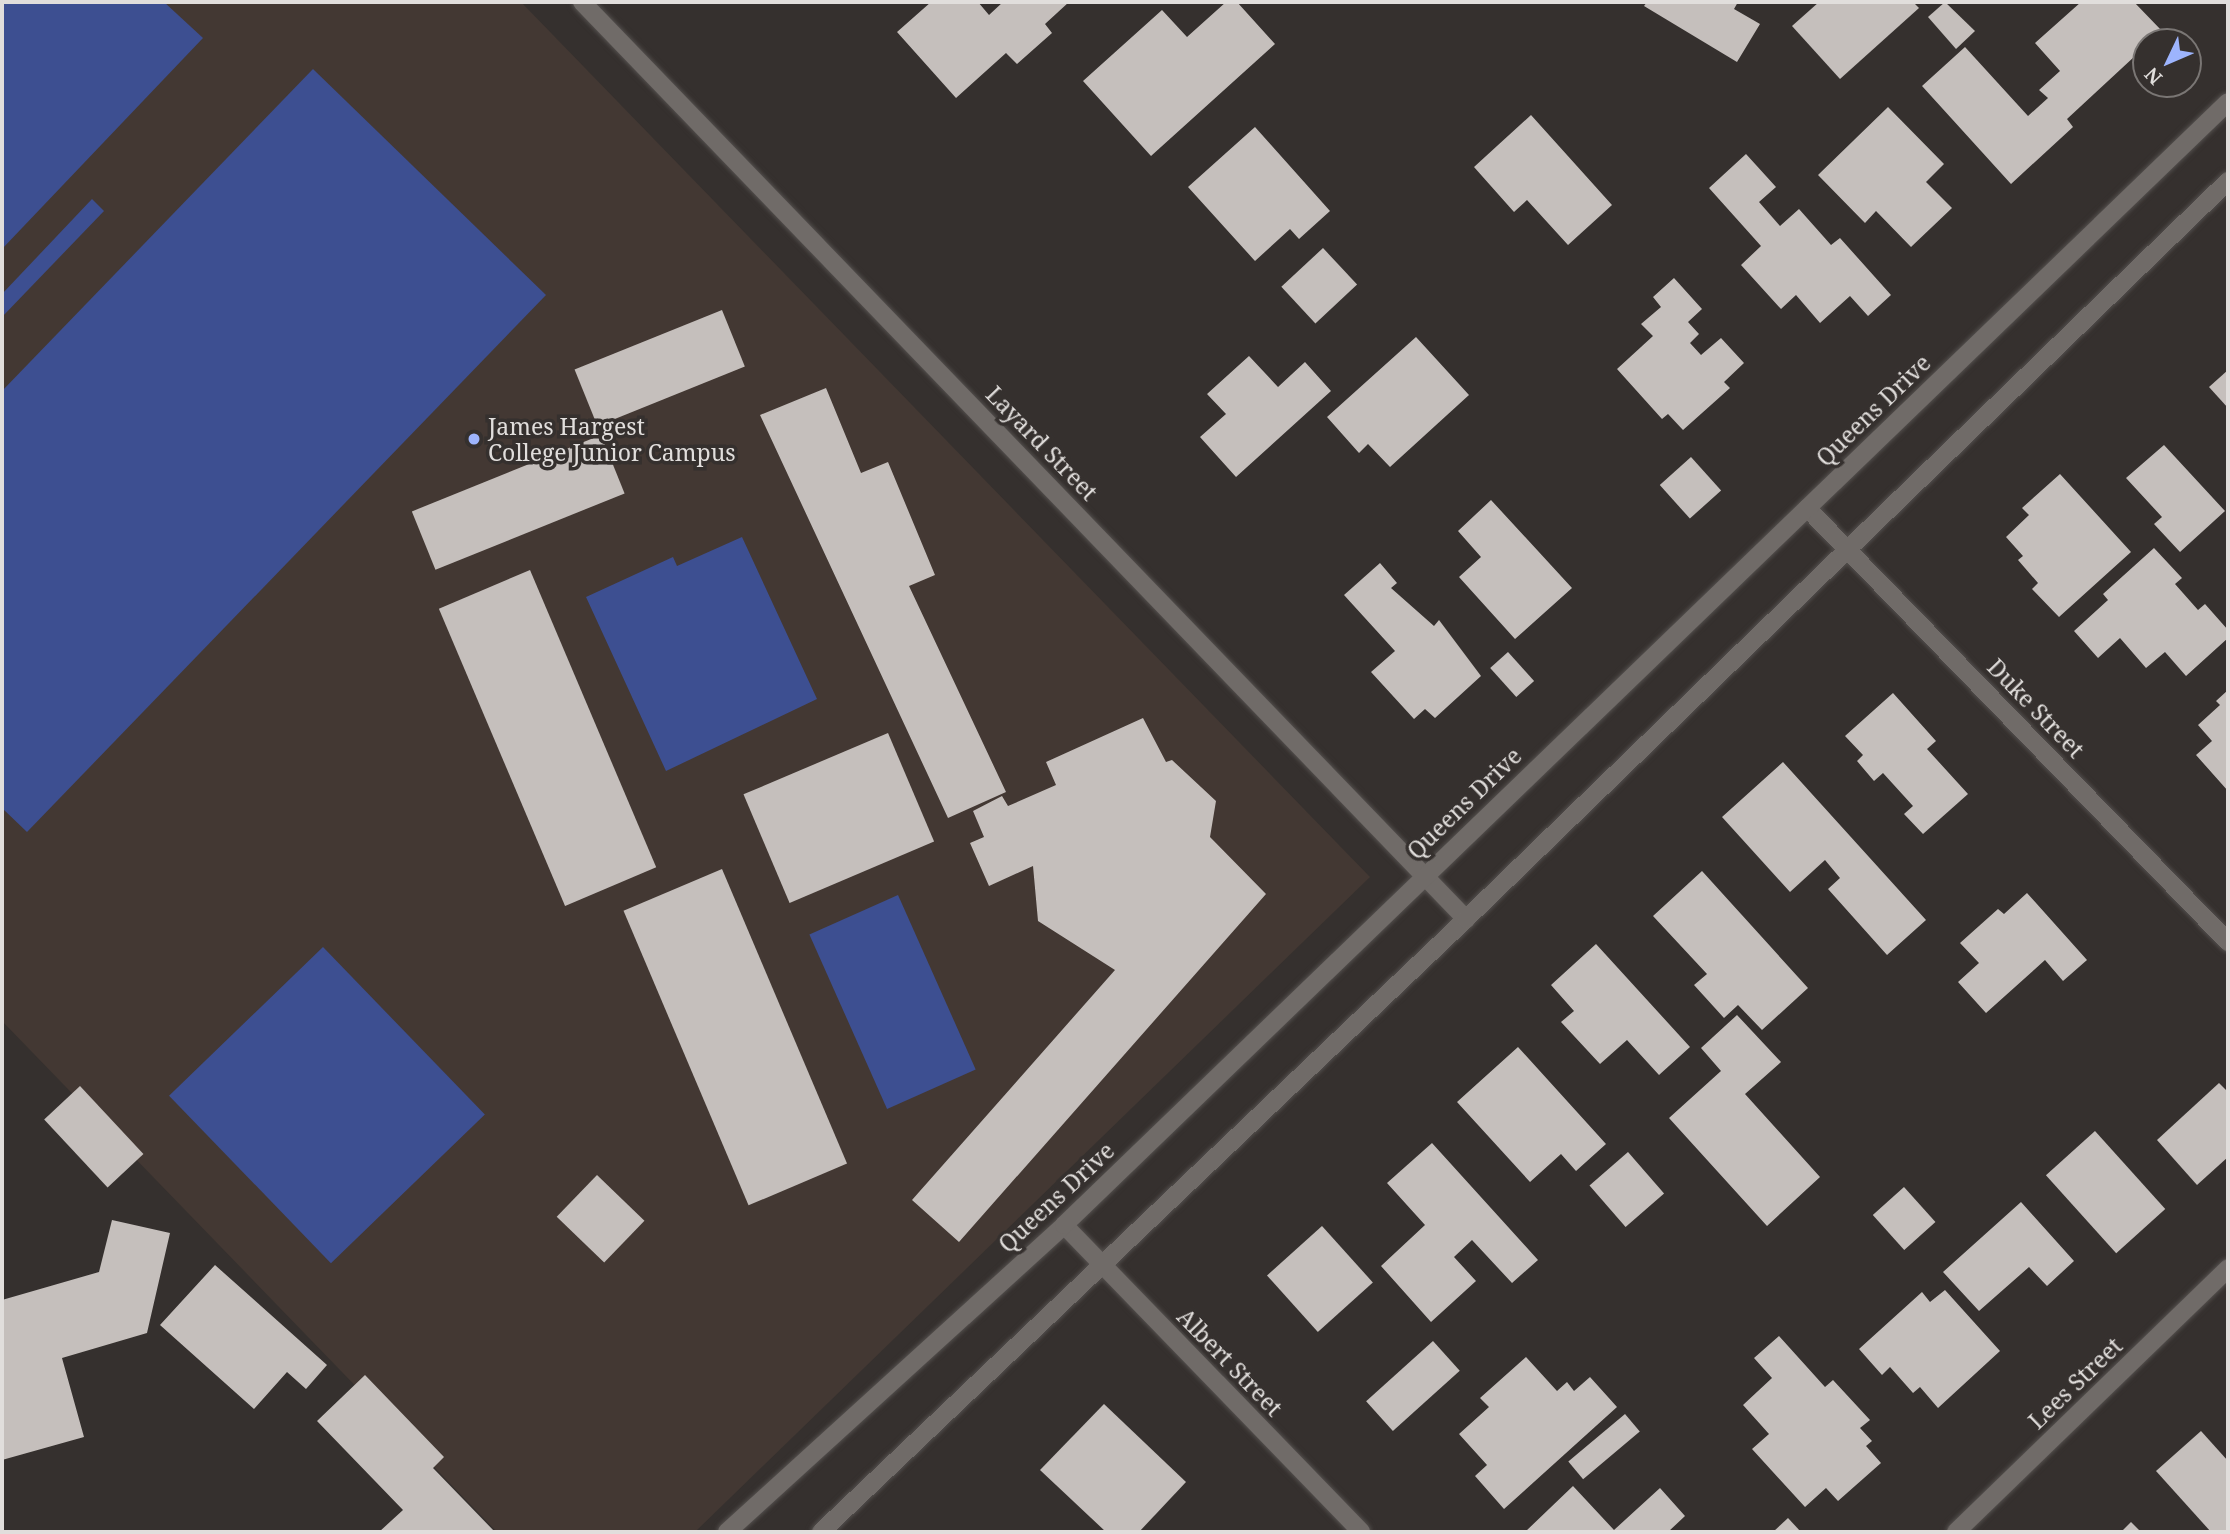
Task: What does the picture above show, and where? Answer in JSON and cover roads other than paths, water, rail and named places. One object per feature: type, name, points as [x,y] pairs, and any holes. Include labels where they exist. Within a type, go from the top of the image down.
[{"type":"main road","name":"Layard Street","points":[[582,2],[1466,919]]},
{"type":"main road","name":"Queens Drive","points":[[727,1532],[1064,1225],[1424,874],[2228,102]]},
{"type":"main road","points":[[821,1532],[1466,919],[2228,181]]},
{"type":"main road","name":"Duke Street","points":[[1807,508],[2228,942]]},
{"type":"main road","name":"Albert Street","points":[[1064,1225],[1362,1532]]},
{"type":"main road","name":"Lees Street","points":[[1956,1532],[2228,1268]]},
{"type":"place","name":"James Hargest College Junior Campus","points":[[474,439]]}]
